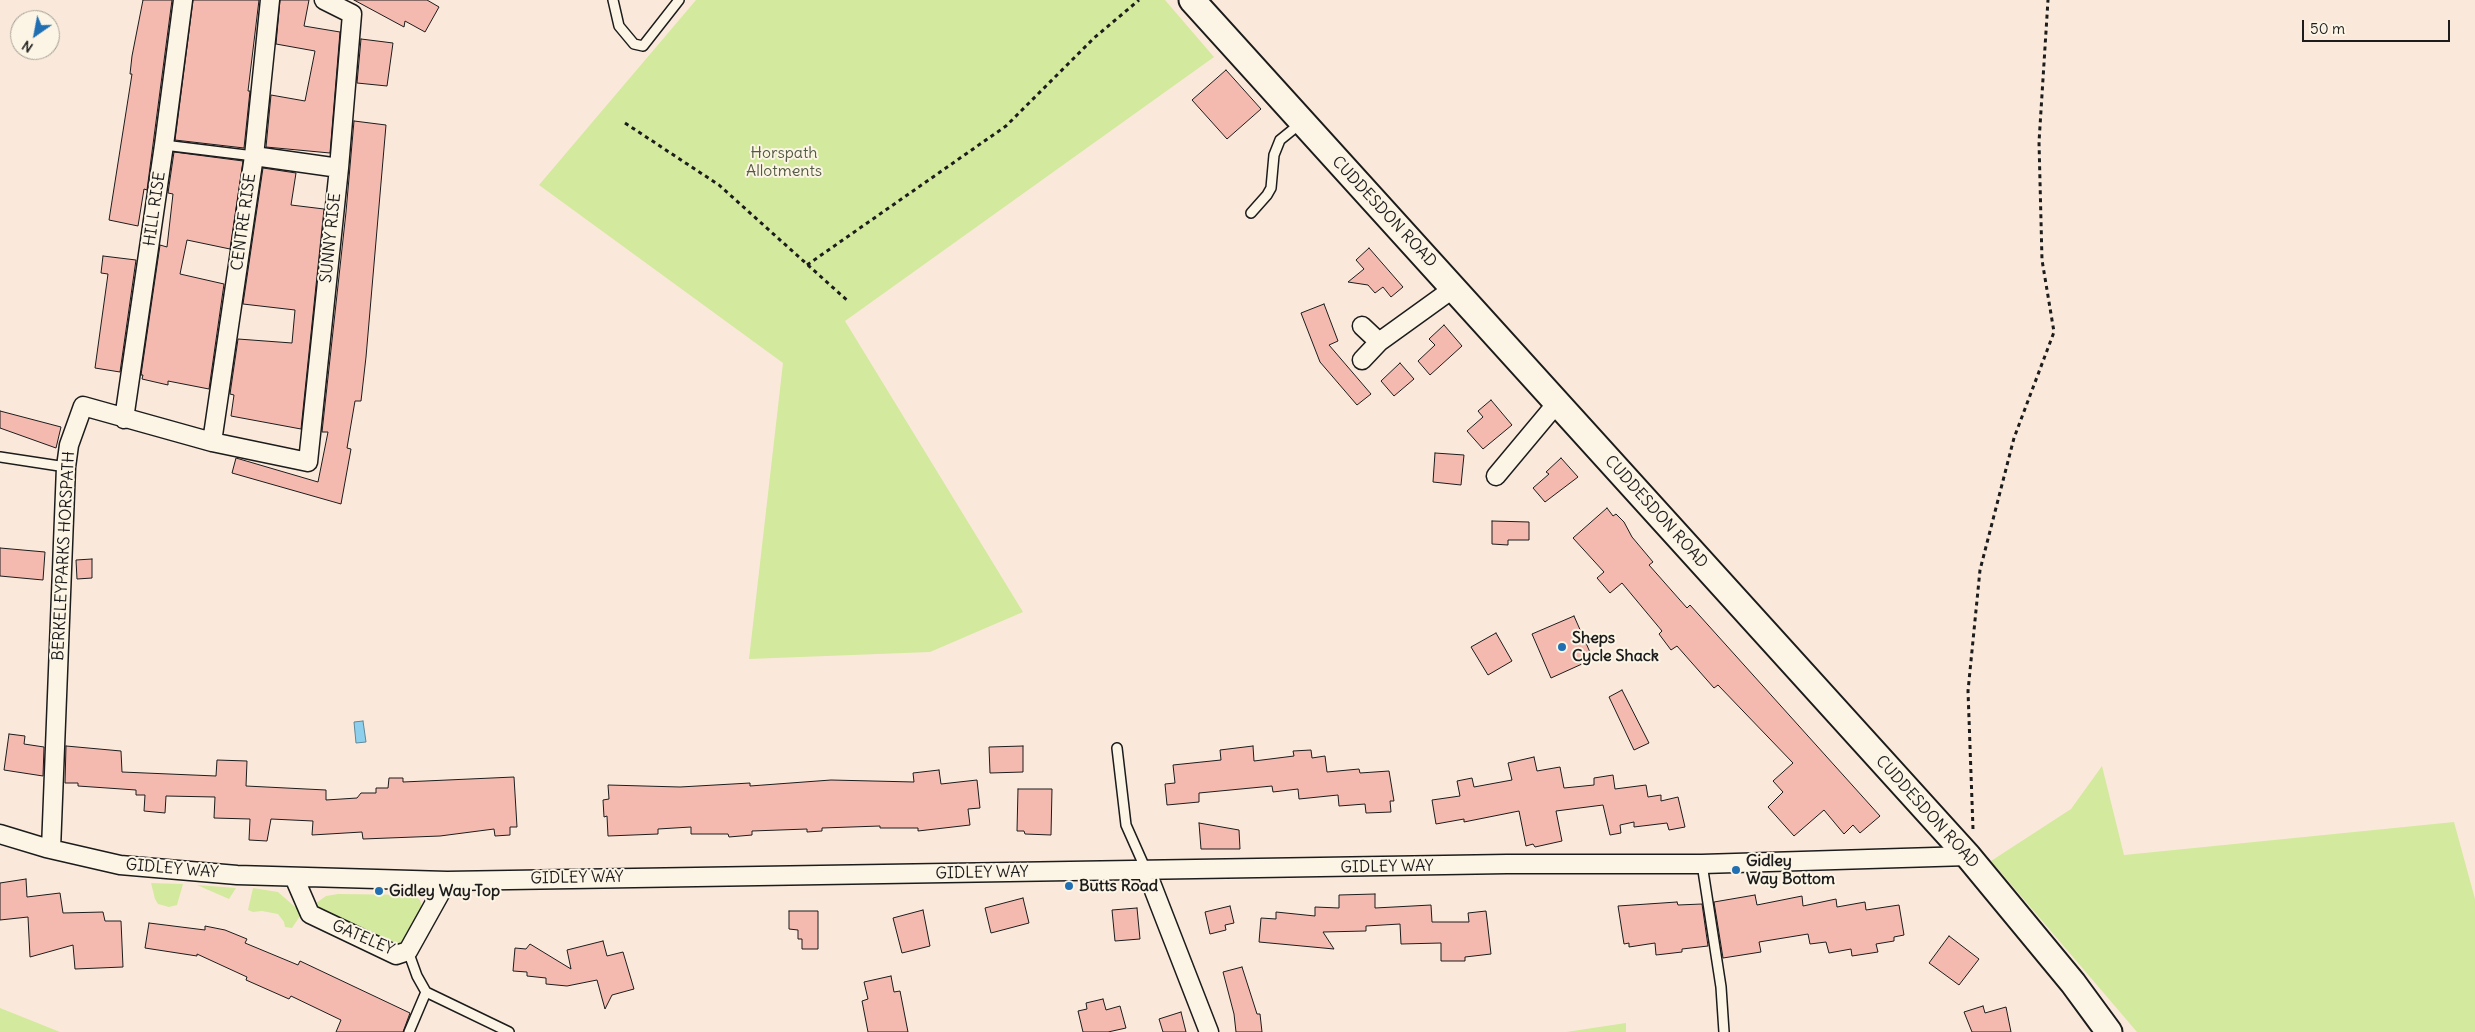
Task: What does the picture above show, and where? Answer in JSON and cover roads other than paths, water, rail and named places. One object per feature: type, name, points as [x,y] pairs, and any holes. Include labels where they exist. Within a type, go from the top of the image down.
[{"type":"street","name":"HILL RISE","points":[[124,418],[183,0]]},
{"type":"street","name":"CENTRE RISE","points":[[212,442],[254,156],[270,0]]},
{"type":"street","name":"SUNNY RISE","points":[[308,462],[339,168],[352,14],[324,0]]},
{"type":"street","name":"CUDDESDON ROAD","points":[[1192,0],[1968,856],[2073,983],[2110,1032]]},
{"type":"street","points":[[254,156],[339,168]]},
{"type":"street","points":[[1362,360],[1379,342],[1454,288]]},
{"type":"street","points":[[1362,326],[1379,342]]},
{"type":"street","points":[[1496,476],[1557,403]]},
{"type":"street","name":"BERKELEYPARKS HORSPATH","points":[[51,849],[66,467],[69,445],[82,406],[212,442],[308,462]]},
{"type":"street","name":"GIDLEY WAY","points":[[0,834],[51,849],[120,865],[294,877],[446,881],[1507,864],[1702,864],[1968,856]]},
{"type":"street","points":[[1146,870],[1209,1032]]},
{"type":"street","name":"GATELEY","points":[[294,877],[310,914],[396,955],[408,951],[446,881]]},
{"type":"lane","points":[[613,0],[618,26],[634,44],[642,46],[679,0]]},
{"type":"lane","points":[[1251,213],[1271,188],[1274,155],[1280,140],[1301,122]]},
{"type":"lane","points":[[164,145],[254,156]]},
{"type":"lane","points":[[0,457],[66,467]]},
{"type":"lane","points":[[1116,748],[1126,825],[1146,870]]},
{"type":"lane","points":[[1702,864],[1721,987],[1724,1032]]},
{"type":"lane","points":[[408,951],[417,976],[426,992],[509,1032]]},
{"type":"lane","points":[[409,1032],[426,992]]},
{"type":"water","points":[[363,721],[366,742],[356,743],[354,722]]},
{"type":"place","name":"Sheps Cycle Shack","points":[[1562,647]]},
{"type":"place","name":"Gidley Way Bottom","points":[[1736,870]]},
{"type":"place","name":"Butts Road","points":[[1069,886]]},
{"type":"place","name":"Gidley Way Top","points":[[379,891]]},
{"type":"park label","name":"Horspath Allotments","points":[[784,162]]}]
